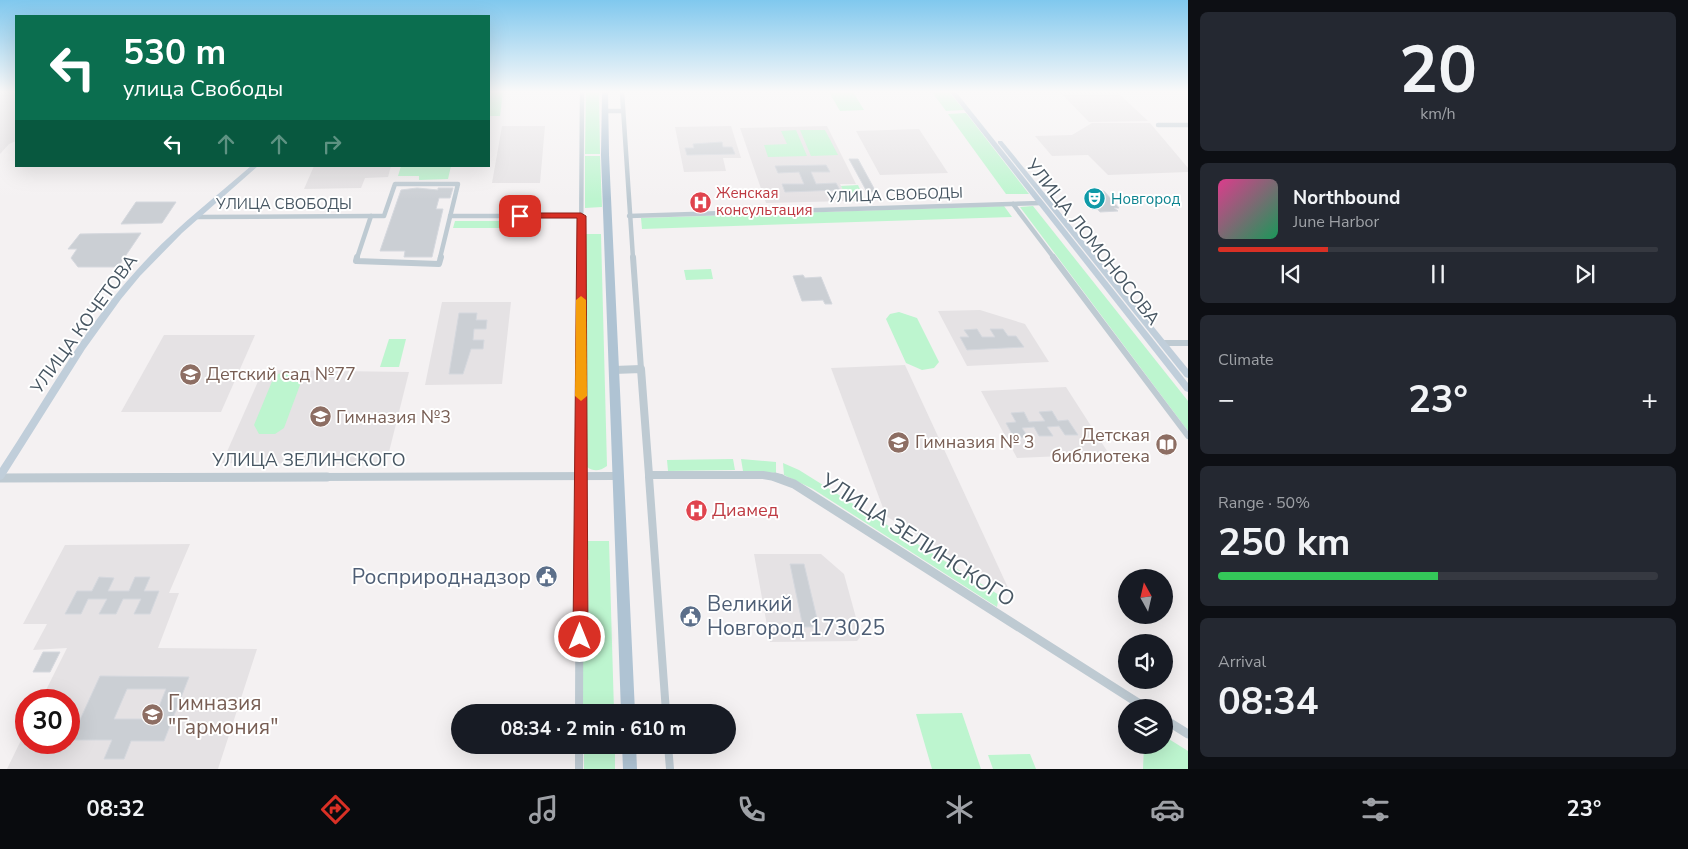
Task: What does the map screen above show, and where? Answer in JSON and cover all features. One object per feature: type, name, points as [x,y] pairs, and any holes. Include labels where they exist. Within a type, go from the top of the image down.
[{"type":"main road","points":[[605,128],[628,704]]},
{"type":"main road","name":"УЛИЦА ЛОМОНОСОВА","points":[[983,128],[1095,260],[1188,376]]},
{"type":"main road","name":"УЛИЦА ЛОМОНОСОВА","points":[[987,128],[1041,203],[1188,389]]},
{"type":"main road","name":"УЛИЦА КОЧЕТОВА","points":[[0,477],[75,360],[124,290],[154,255],[254,167]]},
{"type":"main road","points":[[1086,260],[1095,260]]},
{"type":"main road","points":[[629,754],[630,769]]},
{"type":"street","points":[[580,704],[582,128]]},
{"type":"street","points":[[624,128],[665,704]]},
{"type":"street","name":"УЛИЦА СВОБОДЫ","points":[[196,216],[371,216],[384,216],[395,184],[458,184],[439,264],[356,261],[371,216]]},
{"type":"street","name":"УЛИЦА СВОБОДЫ","points":[[629,216],[1041,203]]},
{"type":"street","points":[[1013,204],[1188,436]]},
{"type":"street","points":[[450,216],[581,216]]},
{"type":"street","points":[[1162,344],[1188,343]]},
{"type":"street","points":[[614,370],[641,369]]},
{"type":"street","name":"УЛИЦА ЗЕЛИНСКОГО","points":[[649,475],[763,475],[781,478],[794,484],[1132,699]]},
{"type":"street","name":"УЛИЦА ЗЕЛИНСКОГО","points":[[0,477],[618,476]]},
{"type":"street","points":[[1173,725],[1188,734]]},
{"type":"street","points":[[579,754],[579,769]]},
{"type":"street","points":[[669,754],[670,769]]},
{"type":"shaded area","points":[[0,128],[15,128],[15,141],[9,144],[0,154]]},
{"type":"shaded area","points":[[502,128],[545,128],[540,183],[492,183]]},
{"type":"shaded area","points":[[675,128],[732,128],[741,158],[723,158],[726,171],[684,172]]},
{"type":"shaded area","points":[[740,128],[828,128],[856,184],[840,184],[848,201],[766,203]]},
{"type":"shaded area","points":[[1084,128],[1154,128],[1188,168],[1188,172],[1108,175],[1088,155],[1052,156],[1035,136],[1072,135]]},
{"type":"shaded area","points":[[919,129],[948,173],[880,175],[856,131]]},
{"type":"shaded area","points":[[314,167],[391,167],[388,177],[365,178],[361,188],[304,189]]},
{"type":"shaded area","points":[[442,302],[511,302],[502,384],[425,385]]},
{"type":"shaded area","points":[[980,310],[1025,324],[1049,362],[967,366],[938,311]]},
{"type":"shaded area","name":"Детский сад №77","points":[[164,335],[255,335],[221,412],[121,412]]},
{"type":"shaded area","name":"Гимназия № 3","points":[[905,365],[1010,592],[886,516],[831,368]]},
{"type":"shaded area","name":"Гимназия №3","points":[[263,370],[409,372],[386,464],[222,463]]},
{"type":"shaded area","points":[[1066,387],[1109,454],[1017,458],[981,391]]},
{"type":"shaded area","name":"Гимназия \"Гармония\"","points":[[190,544],[169,593],[179,593],[158,648],[257,649],[218,769],[7,769],[15,753],[80,754],[80,689],[46,689],[67,648],[33,650],[47,624],[23,624],[65,545]]},
{"type":"shaded area","points":[[754,554],[821,554],[844,574],[861,636],[857,641],[770,642]]},
{"type":"green space","points":[[585,128],[600,128],[600,154],[585,154]]},
{"type":"green space","points":[[958,128],[978,128],[1029,194],[1006,194]]},
{"type":"green space","points":[[796,130],[807,156],[768,157],[764,145],[787,144],[781,131]]},
{"type":"green space","points":[[800,130],[825,130],[838,155],[811,156]]},
{"type":"green space","points":[[585,156],[600,156],[602,207],[585,208]]},
{"type":"green space","points":[[401,167],[451,167],[448,179],[419,180],[419,176],[398,176]]},
{"type":"green space","points":[[858,185],[865,200],[848,201],[841,186]]},
{"type":"green space","points":[[1004,206],[1012,217],[642,229],[641,218]]},
{"type":"green space","points":[[1033,206],[1188,401],[1188,431],[1020,207]]},
{"type":"green space","points":[[455,221],[504,221],[503,228],[453,228]]},
{"type":"green space","points":[[586,234],[601,234],[607,466],[597,470],[587,467]]},
{"type":"green space","points":[[711,269],[713,279],[686,280],[684,270]]},
{"type":"green space","points":[[899,312],[917,318],[939,362],[934,368],[922,370],[906,363],[886,319],[890,314]]},
{"type":"green space","points":[[389,339],[406,339],[399,367],[380,367]]},
{"type":"green space","points":[[289,370],[299,371],[303,377],[284,428],[275,434],[259,434],[254,425],[273,379],[278,374]]},
{"type":"green space","points":[[733,459],[735,470],[668,471],[667,460]]},
{"type":"green space","points":[[741,459],[776,462],[776,473],[743,471]]},
{"type":"green space","points":[[783,463],[799,470],[999,595],[997,607],[813,489],[784,475]]},
{"type":"green space","points":[[584,541],[609,541],[614,704],[582,704],[582,659],[588,658],[589,560],[583,559]]},
{"type":"green space","points":[[962,713],[981,769],[932,769],[916,714]]},
{"type":"green space","points":[[1173,742],[1188,751],[1188,769],[1143,769],[1144,754],[1173,754]]},
{"type":"green space","points":[[584,754],[615,754],[615,769],[584,769]]},
{"type":"green space","points":[[1030,754],[1036,769],[993,769],[988,755]]},
{"type":"building","points":[[722,142],[723,147],[732,147],[735,154],[687,155],[685,148],[694,148],[693,144]]},
{"type":"building","points":[[849,159],[858,159],[876,192],[867,192]]},
{"type":"building","points":[[826,165],[830,172],[811,172],[816,184],[836,183],[840,190],[785,192],[782,184],[804,184],[799,172],[778,173],[775,166]]},
{"type":"building","points":[[417,188],[438,190],[438,188],[453,188],[450,198],[439,198],[436,209],[443,209],[432,257],[404,257],[405,251],[380,251],[401,190]]},
{"type":"building","points":[[1104,191],[1119,208],[1114,208],[1118,211],[1100,212],[1084,194]]},
{"type":"building","points":[[136,202],[176,202],[162,223],[121,224]]},
{"type":"building","points":[[141,233],[118,267],[78,267],[71,258],[77,249],[68,249],[80,234]]},
{"type":"building","points":[[803,275],[805,278],[821,277],[832,304],[825,304],[823,300],[802,301],[793,276]]},
{"type":"building","points":[[459,313],[477,313],[476,320],[487,320],[486,329],[474,329],[473,340],[484,340],[483,349],[471,349],[463,374],[449,374]]},
{"type":"building","points":[[977,329],[982,337],[995,337],[990,329],[1003,329],[1008,336],[1016,336],[1024,347],[967,350],[960,337],[969,337],[964,330]]},
{"type":"building","points":[[1052,411],[1058,421],[1068,420],[1078,435],[1065,435],[1059,426],[1047,427],[1053,436],[1039,436],[1034,427],[1022,428],[1028,437],[1014,438],[1006,423],[1016,422],[1011,413],[1024,412],[1029,422],[1045,421],[1039,412]]},
{"type":"building","points":[[790,564],[804,564],[819,627],[803,627]]},
{"type":"building","points":[[99,577],[114,578],[108,591],[129,591],[135,577],[150,577],[144,591],[159,591],[150,614],[134,614],[141,599],[123,599],[116,614],[99,614],[107,599],[88,599],[81,614],[65,614],[77,591],[92,591]]},
{"type":"building","points":[[43,652],[60,652],[50,672],[33,672]]},
{"type":"building","points":[[100,676],[189,677],[164,741],[131,741],[124,759],[104,759],[112,740],[80,740],[80,720]],"holes":[[[127,689],[166,689],[154,719],[114,719]]]},
{"type":"slow traffic","points":[[581,300],[581,396]]},
{"type":"place","name":"Новгород","points":[[1095,199]]},
{"type":"place","name":"Женская консультация","points":[[700,202]]},
{"type":"place","name":"Детский сад №77","points":[[190,374]]},
{"type":"place","name":"Гимназия №3","points":[[320,417]]},
{"type":"place","name":"Гимназия № 3","points":[[899,442]]},
{"type":"place","name":"Детская библиотека","points":[[1166,445]]},
{"type":"place","name":"Диамед","points":[[696,510]]},
{"type":"place","name":"Росприроднадзор","points":[[547,577]]},
{"type":"place","name":"Великий Новгород 173025","points":[[691,616]]},
{"type":"place","name":"Гимназия \"Гармония\"","points":[[152,715]]},
{"type":"route","points":[[520,216],[581,216],[582,491],[580,637]]}]
